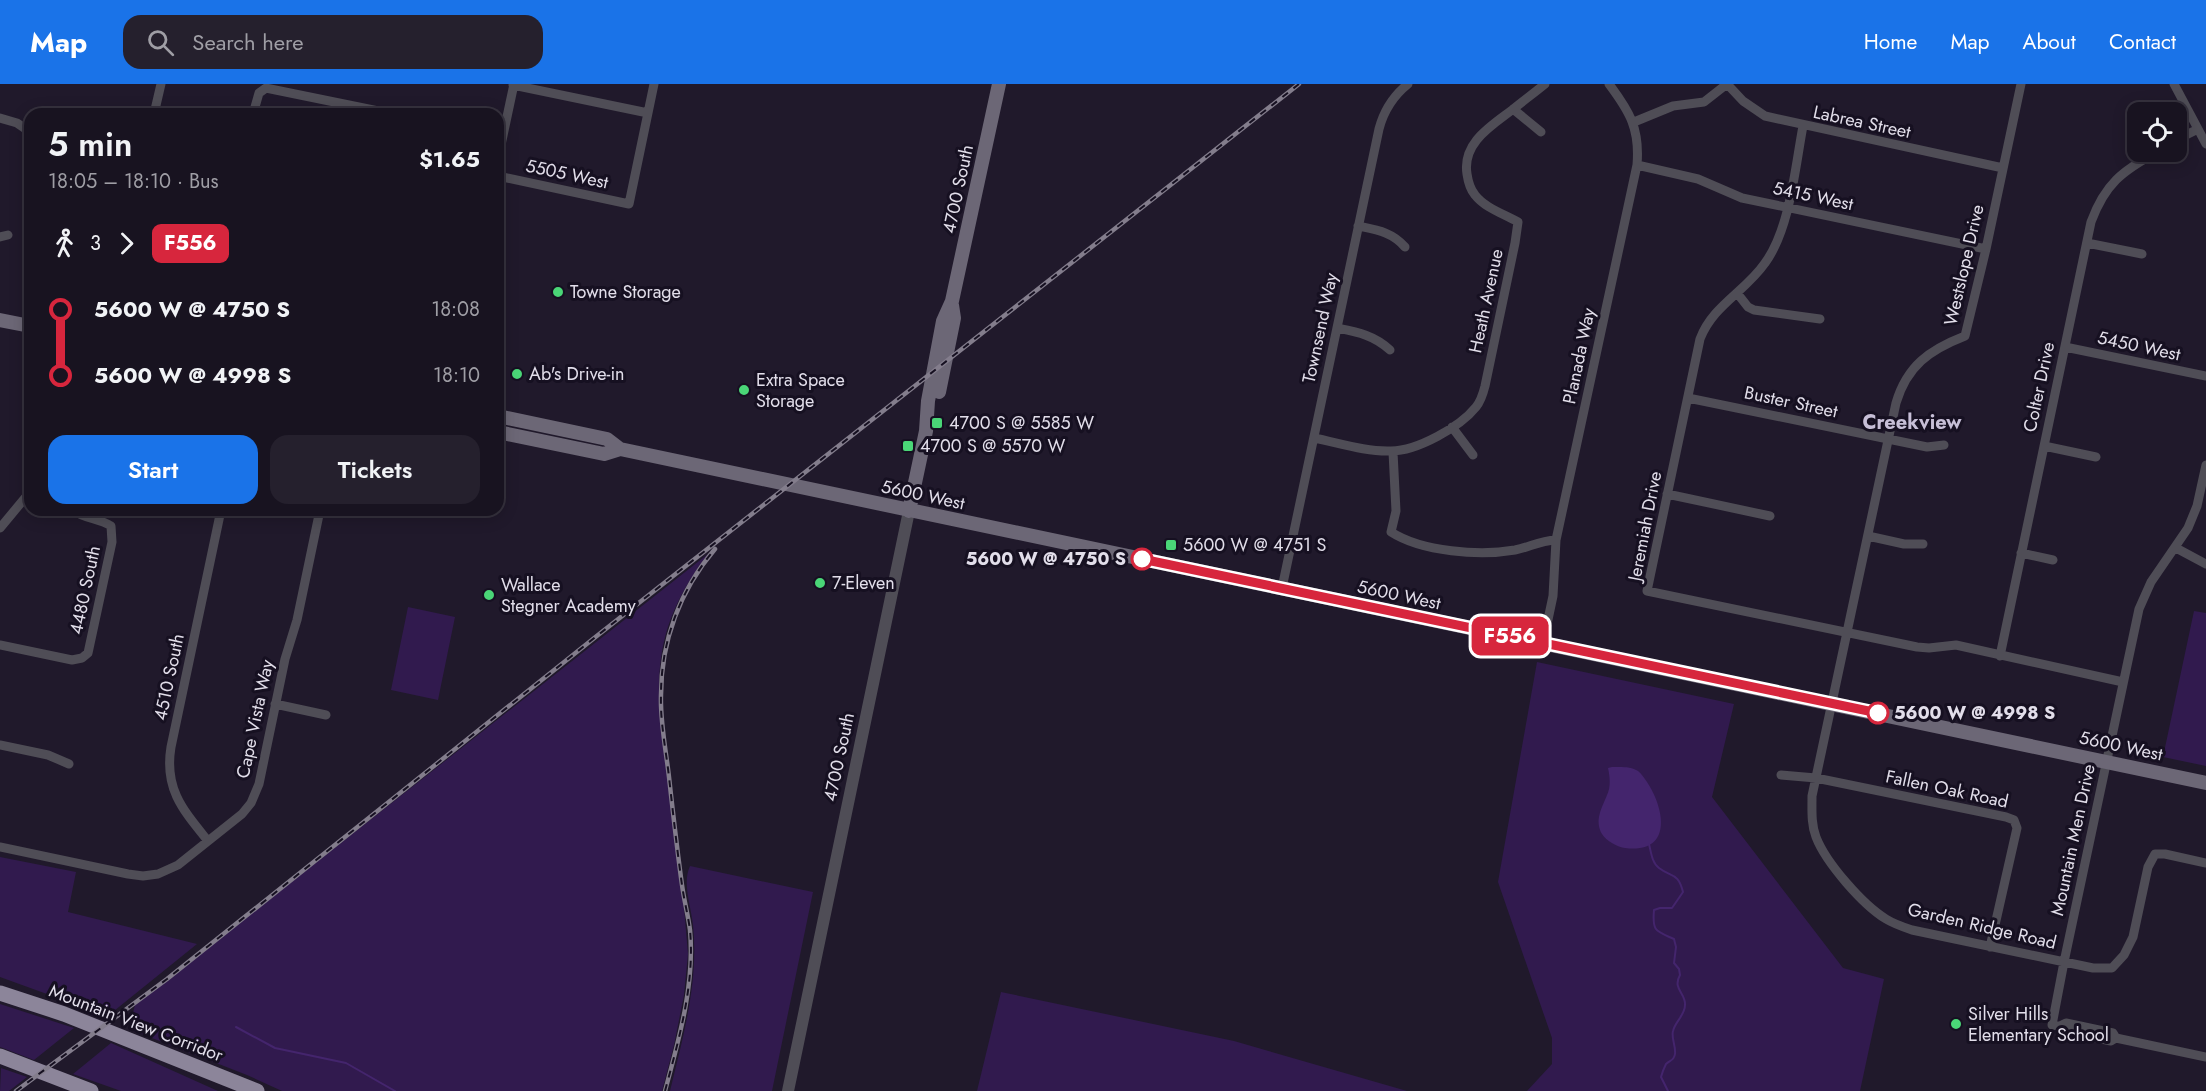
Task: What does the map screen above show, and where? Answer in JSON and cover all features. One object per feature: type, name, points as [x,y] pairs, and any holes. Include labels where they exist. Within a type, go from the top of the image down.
[{"type":"highway","name":"Mountain View Corridor","points":[[0,993],[64,1014],[257,1091]]},
{"type":"highway","points":[[4,1057],[92,1091]]},
{"type":"main road","name":"4700 South","points":[[909,511],[954,318],[952,301],[999,84]]},
{"type":"main road","points":[[0,320],[24,325]]},
{"type":"main road","name":"5600 West","points":[[504,417],[607,439],[620,449],[2206,783]]},
{"type":"main road","name":"5600 West","points":[[504,433],[604,454],[620,449]]},
{"type":"street","points":[[155,108],[161,84]]},
{"type":"street","points":[[504,129],[513,85],[648,114],[654,84]]},
{"type":"street","name":"Townsend Way","points":[[1282,588],[1382,117],[1391,100],[1408,84]]},
{"type":"street","name":"Heath Avenue","points":[[1314,438],[1394,452],[1422,444],[1452,427],[1475,409],[1483,395],[1518,222],[1483,203],[1475,195],[1469,185],[1466,171],[1467,158],[1482,132],[1545,84]]},
{"type":"street","name":"Planada Way","points":[[1543,643],[1553,596],[1556,540],[1637,165],[1637,134],[1634,123],[1609,84]]},
{"type":"street","points":[[1634,123],[1673,106],[1704,102],[1727,84]]},
{"type":"street","name":"Labrea Street","points":[[1727,84],[1743,101],[1765,116],[2003,168]]},
{"type":"street","name":"Westslope Drive","points":[[1832,704],[1901,386],[1911,371],[1928,355],[1965,336],[2021,84]]},
{"type":"street","points":[[2174,84],[2206,144]]},
{"type":"street","points":[[254,108],[262,89],[274,89],[364,108]]},
{"type":"street","points":[[1513,109],[1541,132]]},
{"type":"street","name":"5505 West","points":[[504,177],[629,204],[648,114]]},
{"type":"street","points":[[0,118],[17,123],[24,128]]},
{"type":"street","name":"Jeremiah Drive","points":[[1803,126],[1787,208],[1776,245],[1757,274],[1712,316],[1700,339],[1647,591],[1917,647],[1956,645],[2123,682]]},
{"type":"street","points":[[2187,135],[2198,129]]},
{"type":"street","name":"Colter Drive","points":[[2000,656],[2087,243],[2097,208],[2112,182],[2139,162]]},
{"type":"street","name":"5415 West","points":[[1637,165],[1698,179],[1732,195],[1986,249]]},
{"type":"street","points":[[1358,226],[1388,233],[1405,247]]},
{"type":"street","points":[[2087,243],[2142,254]]},
{"type":"street","points":[[1737,293],[1748,307],[1754,310],[1820,319]]},
{"type":"street","points":[[1337,328],[1367,334],[1379,340],[1390,350]]},
{"type":"street","name":"5450 West","points":[[2065,347],[2206,376]]},
{"type":"street","name":"Buster Street","points":[[1688,398],[1927,447],[1944,444]]},
{"type":"street","points":[[1452,427],[1473,455]]},
{"type":"street","points":[[2044,446],[2096,457]]},
{"type":"street","points":[[1394,452],[1396,511],[1391,532],[1404,540],[1466,553],[1492,553],[1518,549],[1542,541],[1556,540]]},
{"type":"street","name":"Mountain Men Drive","points":[[2206,465],[2197,506],[2188,528],[2151,582],[2139,609],[2064,962],[2056,1026],[2064,1031],[2111,1041],[2116,1038],[2206,1057]]},
{"type":"street","points":[[1667,494],[1770,516]]},
{"type":"street","points":[[0,528],[24,499]]},
{"type":"street","name":"4700 South","points":[[788,1091],[909,511]]},
{"type":"street","name":"4480 South","points":[[0,645],[72,660],[82,658],[88,653],[112,542],[111,526],[84,516]]},
{"type":"street","name":"4510 South","points":[[208,841],[179,802],[171,784],[169,765],[220,516]]},
{"type":"street","name":"Cape Vista Way","points":[[0,847],[143,876],[158,874],[172,869],[242,814],[254,797],[320,516]]},
{"type":"street","points":[[1868,536],[1904,544],[1923,544]]},
{"type":"street","points":[[2176,548],[2206,564]]},
{"type":"street","points":[[2021,553],[2054,560]]},
{"type":"street","points":[[276,704],[326,715]]},
{"type":"street","name":"Garden Ridge Road","points":[[1832,704],[1812,796],[1812,820],[1816,836],[1825,855],[1868,907],[1888,920],[1912,930],[1990,947],[2104,969],[2112,968],[2124,955],[2133,936],[2148,867],[2155,854],[2206,863]]},
{"type":"street","points":[[0,745],[48,755],[69,764]]},
{"type":"street","name":"Fallen Oak Road","points":[[1781,775],[1816,778],[2014,820],[2017,828],[1990,947]]},
{"type":"shaded area","points":[[708,554],[682,594],[673,614],[666,633],[659,675],[661,723],[688,954],[684,995],[662,1091],[282,1091],[129,1029],[135,1005]]},
{"type":"shaded area","points":[[408,607],[455,617],[438,700],[391,690]]},
{"type":"shaded area","points":[[2194,611],[2206,613],[2206,766],[2163,757]]},
{"type":"shaded area","points":[[1537,662],[1734,704],[1712,797],[1843,968],[1884,979],[1860,1091],[1527,1091],[1552,1064],[1552,1038],[1498,882]]},
{"type":"shaded area","points":[[1608,768],[1635,769],[1642,775],[1653,793],[1661,816],[1661,827],[1658,837],[1651,844],[1640,848],[1625,848],[1612,843],[1602,834],[1599,819],[1609,789]]},
{"type":"shaded area","points":[[0,857],[76,872],[68,912],[197,944],[104,1019],[88,1014],[80,1006],[0,977]]},
{"type":"shaded area","points":[[690,866],[813,892],[772,1091],[670,1091],[689,1009],[694,967],[693,925],[687,887]]},
{"type":"shaded area","points":[[1001,992],[1234,1041],[1407,1091],[977,1091]]},
{"type":"shaded area","points":[[0,1004],[74,1028],[34,1060],[0,1047]]},
{"type":"shaded area","points":[[111,1043],[218,1091],[121,1091],[73,1074]]},
{"type":"shaded area","points":[[1,1068],[27,1077],[9,1091],[0,1091]]},
{"type":"waterway","points":[[1649,844],[1655,863],[1659,868],[1677,878],[1683,892],[1672,908],[1654,910],[1654,923],[1657,930],[1674,939],[1676,947],[1674,963],[1680,975],[1678,987],[1685,1001],[1683,1012],[1673,1031],[1674,1056],[1666,1064],[1661,1077],[1668,1091]]},
{"type":"waterway","points":[[236,1027],[275,1048],[346,1063],[395,1091]]},
{"type":"railway","points":[[16,1091],[167,979],[598,635],[1299,84]]},
{"type":"railway","points":[[665,1091],[685,1011],[691,950],[662,726],[662,675],[675,617],[692,582],[715,549]]},
{"type":"bus line","name":"F556","points":[[1142,559],[1878,713]]},
{"type":"place","name":"Towne Storage","points":[[558,292]]},
{"type":"place","name":"Ab's Drive-in","points":[[517,374]]},
{"type":"place","name":"Extra Space Storage","points":[[744,390]]},
{"type":"place","name":"4700 S @ 5585 W","points":[[937,423]]},
{"type":"place","name":"4700 S @ 5570 W","points":[[908,446]]},
{"type":"place","name":"5600 W @ 4751 S","points":[[1171,545]]},
{"type":"place","name":"5600 W @ 4750 S","points":[[1142,559]]},
{"type":"place","name":"7-Eleven","points":[[820,583]]},
{"type":"place","name":"Wallace Stegner Academy","points":[[489,595]]},
{"type":"place","name":"5600 W @ 4998 S","points":[[1878,713]]},
{"type":"place","name":"Silver Hills Elementary School","points":[[1956,1024]]},
{"type":"district","name":"Creekview","points":[[1912,422]]}]
